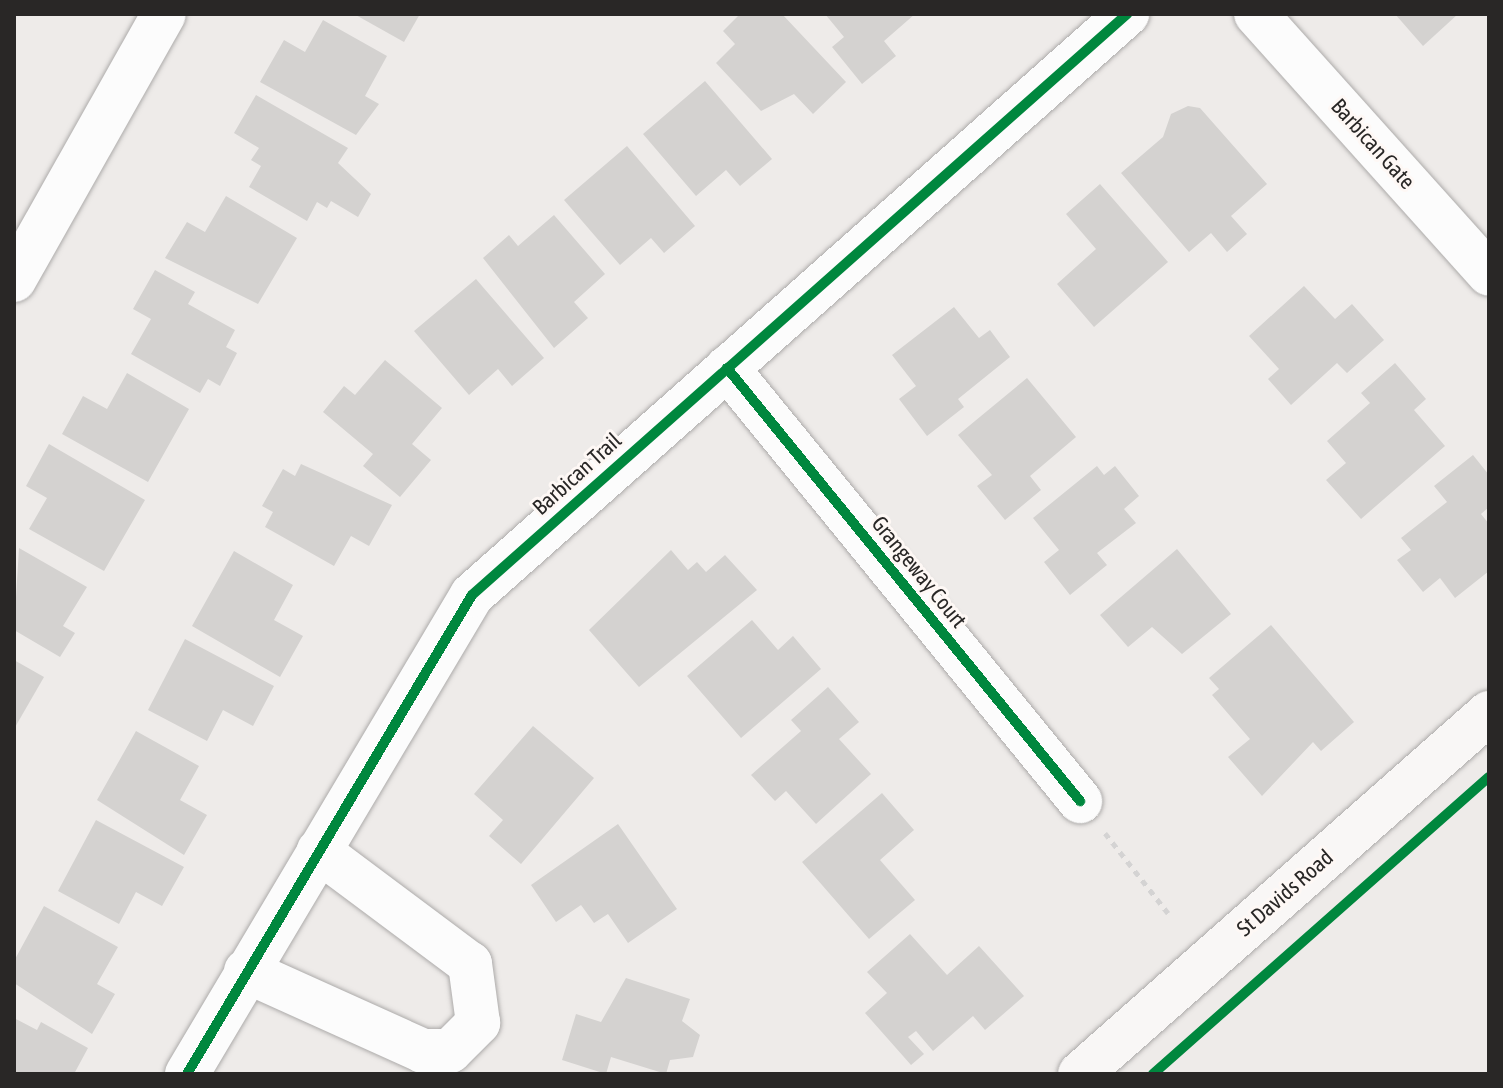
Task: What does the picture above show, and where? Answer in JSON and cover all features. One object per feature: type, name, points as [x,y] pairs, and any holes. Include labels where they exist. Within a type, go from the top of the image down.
[{"type":"main road","name":"St Davids Road","points":[[1080,1074],[1489,713]]},
{"type":"street","points":[[14,280],[164,14]]},
{"type":"street","name":"Barbican Trail","points":[[187,1074],[472,595],[1127,14]]},
{"type":"street","name":"Barbican Gate","points":[[1256,14],[1489,274]]},
{"type":"street","name":"Grangeway Court","points":[[727,368],[1080,801]]},
{"type":"street","points":[[246,971],[423,1051],[450,1051],[478,1023],[470,964],[319,851]]},
{"type":"path","points":[[1080,801],[1168,913]]},
{"type":"building","points":[[354,14],[420,14],[404,42]]},
{"type":"building","points":[[740,14],[782,14],[846,82],[813,114],[794,94],[761,111],[716,63],[735,44],[723,31]]},
{"type":"building","points":[[825,14],[915,14],[884,41],[896,56],[862,84],[832,47],[844,37]]},
{"type":"building","points":[[1395,14],[1458,14],[1423,46]]},
{"type":"building","points":[[323,20],[387,56],[365,96],[379,104],[356,135],[260,82],[284,40],[305,52]]},
{"type":"building","points":[[705,81],[772,159],[740,186],[726,170],[696,196],[643,134]]},
{"type":"building","points":[[256,95],[348,148],[338,163],[371,194],[358,217],[331,201],[327,208],[317,202],[307,221],[249,187],[261,166],[251,160],[259,148],[234,133]]},
{"type":"building","points":[[1188,106],[1200,108],[1267,184],[1231,216],[1247,234],[1227,252],[1211,233],[1189,252],[1121,173],[1163,137],[1171,114]]},
{"type":"building","points":[[627,146],[695,226],[664,253],[651,238],[620,265],[564,200]]},
{"type":"building","points":[[1100,184],[1168,262],[1094,327],[1057,284],[1096,249],[1066,214]]},
{"type":"building","points":[[226,196],[297,238],[258,304],[165,258],[187,222],[205,232]]},
{"type":"building","points":[[554,215],[605,274],[574,302],[588,318],[554,348],[483,258],[509,235],[518,246]]},
{"type":"building","points":[[155,270],[195,292],[188,304],[235,330],[226,347],[237,353],[220,386],[208,379],[200,393],[131,354],[151,319],[133,309]]},
{"type":"building","points":[[476,279],[544,358],[512,386],[498,369],[469,395],[414,331]]},
{"type":"building","points":[[1304,286],[1335,319],[1352,304],[1384,340],[1347,373],[1337,363],[1291,405],[1268,379],[1279,369],[1249,336]]},
{"type":"building","points":[[954,307],[979,338],[990,330],[1010,357],[958,399],[964,407],[927,436],[899,399],[916,386],[892,355]]},
{"type":"building","points":[[385,360],[442,408],[412,444],[431,460],[400,497],[363,466],[373,454],[323,412],[344,386],[355,395]]},
{"type":"building","points":[[1395,363],[1426,399],[1414,410],[1445,446],[1361,519],[1326,480],[1346,463],[1327,441],[1370,403],[1361,393]]},
{"type":"building","points":[[127,373],[189,409],[148,482],[62,434],[83,396],[107,409]]},
{"type":"building","points":[[1027,378],[1076,437],[1030,476],[1041,490],[1005,520],[977,486],[992,475],[958,435]]},
{"type":"building","points":[[49,444],[145,500],[104,571],[29,529],[47,498],[26,486]]},
{"type":"building","points":[[1473,455],[1489,475],[1489,507],[1481,514],[1489,524],[1489,571],[1455,598],[1440,578],[1423,592],[1397,560],[1411,550],[1401,538],[1447,502],[1434,486]]},
{"type":"building","points":[[301,464],[392,505],[369,546],[351,536],[334,566],[265,527],[273,512],[262,506],[283,469],[295,476]]},
{"type":"building","points":[[1097,466],[1104,475],[1115,466],[1139,496],[1124,509],[1136,523],[1097,553],[1107,565],[1070,595],[1044,562],[1059,550],[1033,518]]},
{"type":"building","points":[[19,548],[87,587],[63,626],[75,633],[60,657],[14,630]]},
{"type":"building","points":[[1177,549],[1231,614],[1182,654],[1152,627],[1128,647],[1100,615]]},
{"type":"building","points":[[671,550],[688,570],[697,562],[706,572],[725,555],[757,590],[639,687],[589,630]]},
{"type":"building","points":[[234,551],[293,585],[274,620],[303,636],[280,677],[192,626]]},
{"type":"building","points":[[752,620],[778,650],[793,636],[821,669],[741,738],[687,676]]},
{"type":"building","points":[[1271,625],[1354,722],[1321,751],[1313,742],[1262,796],[1228,757],[1250,739],[1212,695],[1219,689],[1209,678]]},
{"type":"building","points":[[185,639],[274,686],[253,726],[223,710],[207,741],[148,710]]},
{"type":"building","points":[[14,660],[44,677],[14,729]]},
{"type":"building","points":[[828,687],[859,722],[839,739],[871,774],[816,824],[786,791],[775,801],[751,775],[801,731],[791,720]]},
{"type":"building","points":[[533,726],[594,778],[521,864],[489,836],[503,820],[474,794]]},
{"type":"building","points":[[136,731],[199,766],[180,800],[207,815],[184,855],[97,800]]},
{"type":"building","points":[[882,793],[914,830],[880,860],[915,900],[869,939],[802,862]]},
{"type":"building","points":[[96,820],[184,867],[162,906],[136,892],[119,924],[58,891]]},
{"type":"building","points":[[618,824],[677,909],[628,943],[608,914],[594,923],[581,905],[556,922],[531,885]]},
{"type":"building","points":[[44,906],[118,947],[97,984],[115,994],[92,1034],[14,983],[14,961]]},
{"type":"building","points":[[910,934],[947,975],[979,946],[1024,996],[985,1030],[973,1016],[933,1051],[916,1031],[908,1037],[924,1054],[911,1065],[865,1013],[887,993],[867,972]]},
{"type":"building","points":[[626,978],[690,999],[682,1021],[700,1035],[693,1057],[670,1060],[666,1074],[611,1057],[606,1074],[562,1060],[576,1014],[601,1022]]},
{"type":"building","points":[[14,1018],[37,1030],[41,1022],[88,1048],[74,1074],[14,1074]]},
{"type":"cycle path","points":[[187,1074],[472,595],[1127,14]]},
{"type":"cycle path","points":[[727,368],[1080,801]]},
{"type":"cycle path","points":[[1153,1074],[1489,777]]}]
